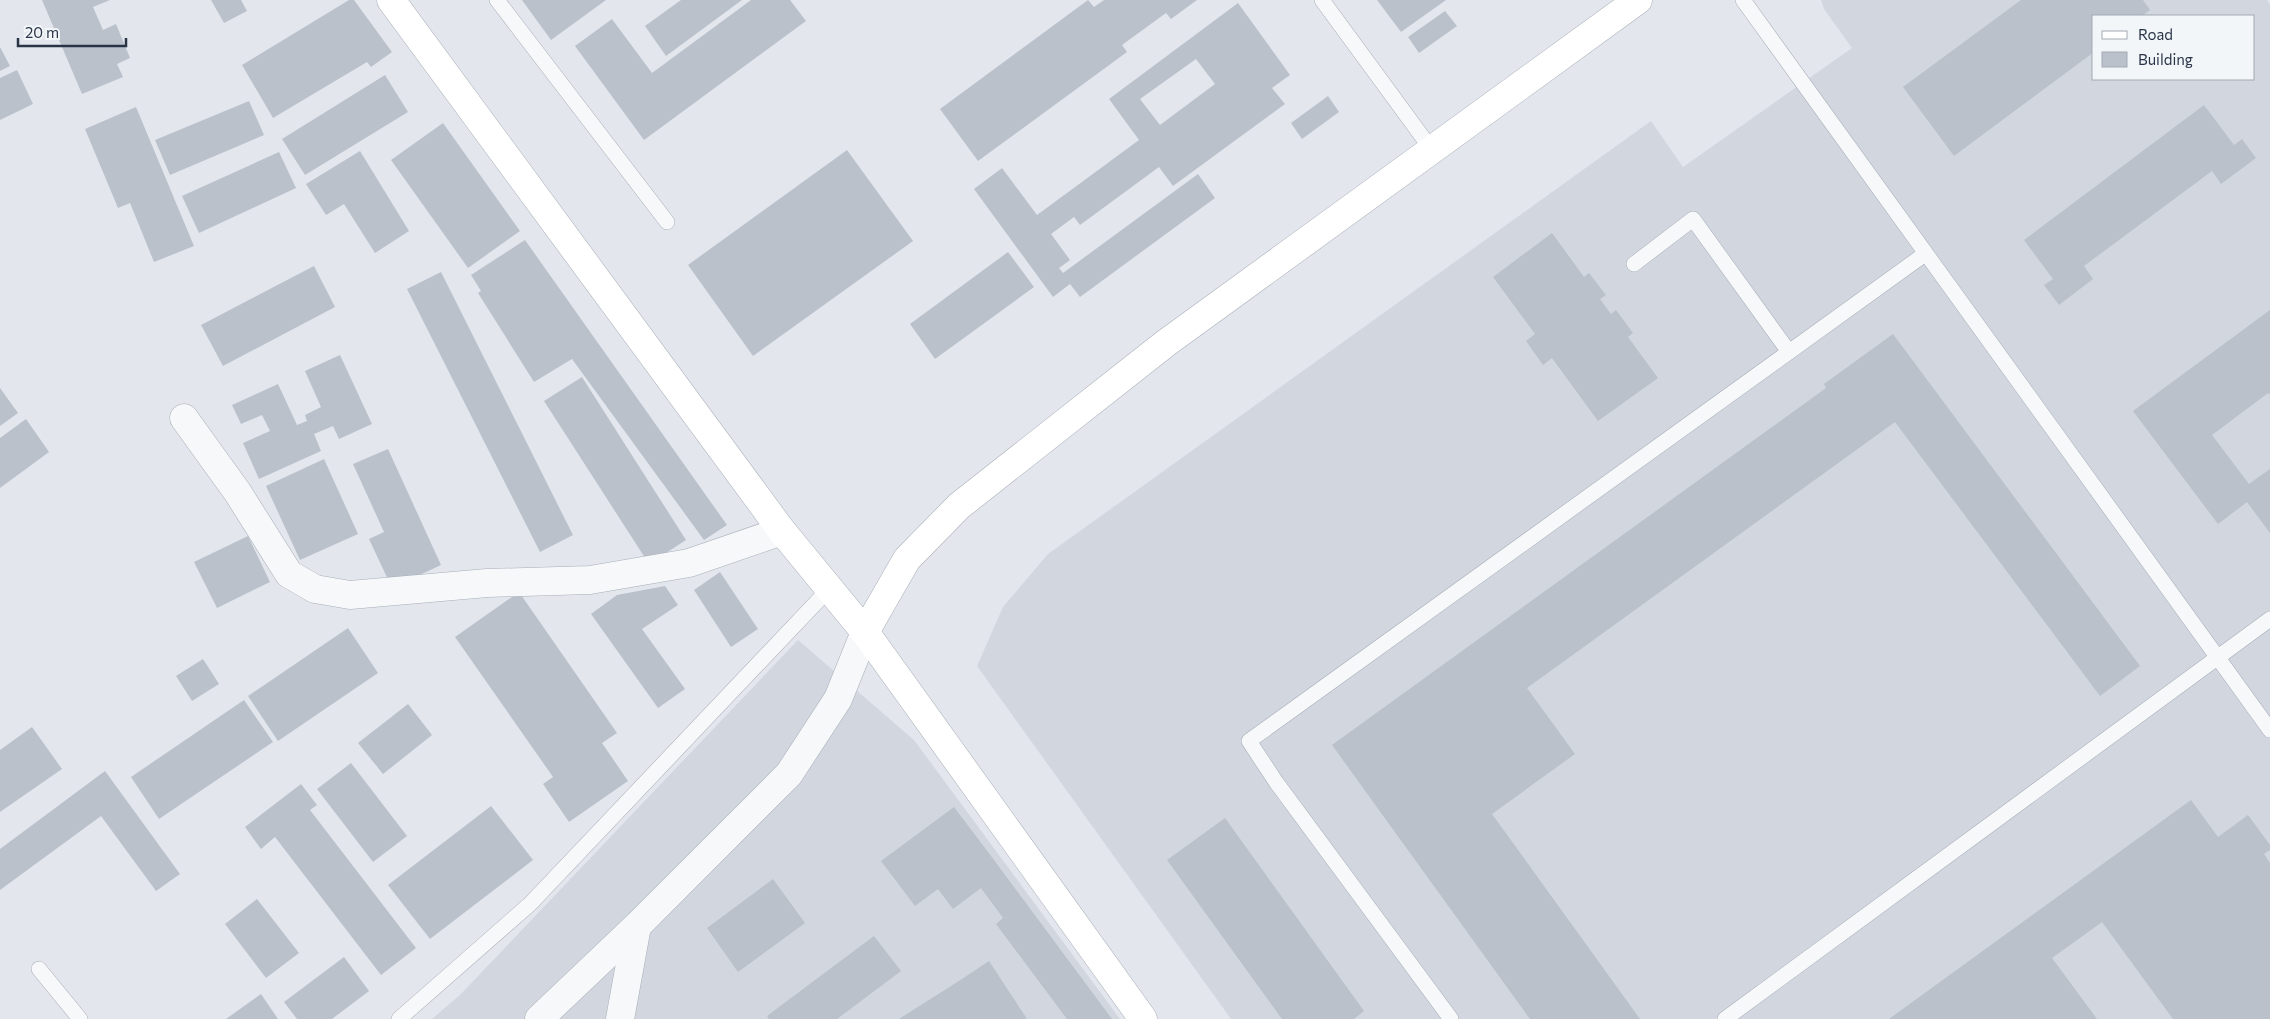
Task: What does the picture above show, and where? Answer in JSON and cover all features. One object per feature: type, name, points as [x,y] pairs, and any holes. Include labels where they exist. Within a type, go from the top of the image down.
[{"type":"street","points":[[391,0],[782,531],[865,632],[1143,1019]]},
{"type":"street","points":[[539,1019],[637,926],[789,774],[838,699],[865,632],[907,559],[959,506],[1166,343],[1638,0]]},
{"type":"street","points":[[184,418],[238,493],[289,574],[315,589],[350,595],[487,583],[590,580],[689,563],[782,531]]},
{"type":"street","points":[[620,1019],[637,926]]},
{"type":"lane","points":[[497,0],[667,222]]},
{"type":"lane","points":[[1322,0],[1432,150]]},
{"type":"lane","points":[[1743,0],[2270,730]]},
{"type":"lane","points":[[1634,264],[1693,219],[1789,352]]},
{"type":"lane","points":[[1451,1019],[1276,782],[1249,742],[1925,254]]},
{"type":"lane","points":[[399,1019],[530,904],[829,588]]},
{"type":"lane","points":[[1725,1019],[2270,619]]},
{"type":"lane","points":[[40,969],[80,1019]]},
{"type":"shaded area","points":[[1821,0],[2267,0],[2270,4],[2270,1019],[1231,1019],[977,666],[1003,607],[1048,554],[1651,121],[1683,167],[1852,48],[1824,9]]},
{"type":"shaded area","points":[[798,640],[914,740],[1120,1019],[432,1019],[460,995]]},
{"type":"building","points":[[42,0],[110,0],[93,7],[103,30],[116,24],[130,58],[117,64],[123,77],[82,94]]},
{"type":"building","points":[[211,0],[241,0],[247,11],[224,23]]},
{"type":"building","points":[[349,0],[354,0],[392,52],[371,67],[367,62],[273,118],[242,65]]},
{"type":"building","points":[[522,0],[606,0],[551,40]]},
{"type":"building","points":[[681,0],[742,0],[666,56],[645,26]]},
{"type":"building","points":[[751,0],[790,0],[806,21],[644,140],[575,46],[612,19],[652,73]]},
{"type":"building","points":[[1088,0],[1094,7],[1104,0],[1197,0],[1171,19],[1166,13],[1122,45],[1127,52],[978,161],[940,109]]},
{"type":"building","points":[[1377,0],[1446,0],[1401,32]]},
{"type":"building","points":[[2021,0],[2143,0],[2150,10],[2143,15],[2092,15],[2092,53],[1954,156],[1903,87]]},
{"type":"building","points":[[1238,3],[1290,75],[1272,88],[1285,104],[1173,186],[1159,167],[1080,225],[1074,217],[1051,234],[1070,260],[1059,268],[1063,273],[1198,174],[1215,198],[1080,297],[1070,284],[1053,297],[974,189],[1002,168],[1037,215],[1139,140],[1109,99]],"holes":[[[1196,59],[1215,84],[1160,125],[1140,99]]]},
{"type":"building","points":[[1445,11],[1457,26],[1419,53],[1408,37]]},
{"type":"building","points":[[0,47],[10,66],[0,71]]},
{"type":"building","points":[[17,70],[33,104],[0,120],[0,78]]},
{"type":"building","points":[[385,75],[408,112],[305,175],[282,139]]},
{"type":"building","points":[[1328,96],[1339,112],[1302,139],[1291,123]]},
{"type":"building","points":[[249,101],[264,135],[170,175],[155,140]]},
{"type":"building","points":[[2204,105],[2234,145],[2242,139],[2256,158],[2221,184],[2212,171],[2084,266],[2093,279],[2059,305],[2044,285],[2053,279],[2024,240]]},
{"type":"building","points":[[136,107],[194,246],[154,262],[130,203],[118,208],[85,129]]},
{"type":"building","points":[[443,123],[520,231],[468,268],[391,160]]},
{"type":"building","points":[[847,150],[913,241],[753,356],[688,265]]},
{"type":"building","points":[[360,151],[409,231],[375,253],[344,204],[326,215],[306,184]]},
{"type":"building","points":[[279,152],[296,188],[199,233],[182,196]]},
{"type":"building","points":[[1552,233],[1584,277],[1589,273],[1606,295],[1600,299],[1611,314],[1616,310],[1633,333],[1628,337],[1658,378],[1598,421],[1552,358],[1543,365],[1526,341],[1535,334],[1493,277]]},
{"type":"building","points":[[525,240],[727,525],[704,540],[572,359],[534,382],[478,293],[481,291],[471,275]]},
{"type":"building","points":[[1008,252],[1034,287],[935,359],[910,324]]},
{"type":"building","points":[[314,266],[335,307],[223,366],[201,325]]},
{"type":"building","points":[[441,272],[573,535],[540,552],[407,289]]},
{"type":"building","points":[[2270,310],[2270,395],[2268,393],[2212,435],[2249,484],[2270,469],[2270,533],[2247,502],[2218,524],[2133,411]]},
{"type":"building","points":[[1893,334],[2140,666],[2100,696],[1895,422],[1527,688],[1575,754],[1492,814],[1640,1019],[1530,1019],[1332,745],[1826,388],[1824,384]]},
{"type":"building","points":[[340,355],[372,424],[339,439],[333,426],[314,434],[321,451],[259,479],[243,443],[270,431],[262,415],[241,424],[232,405],[278,384],[297,425],[307,421],[305,415],[321,407],[305,371]]},
{"type":"building","points":[[582,377],[686,540],[649,564],[544,401]]},
{"type":"building","points":[[0,388],[18,413],[0,426]]},
{"type":"building","points":[[26,419],[49,452],[0,488],[0,438]]},
{"type":"building","points":[[388,449],[441,565],[392,588],[369,539],[384,532],[353,464]]},
{"type":"building","points":[[324,459],[358,534],[300,560],[266,486]]},
{"type":"building","points":[[248,536],[270,582],[217,608],[194,562]]},
{"type":"building","points":[[720,572],[758,629],[731,647],[694,590]]},
{"type":"building","points":[[665,586],[678,605],[642,629],[685,689],[658,708],[591,614],[617,595]]},
{"type":"building","points":[[519,592],[617,733],[602,743],[628,781],[569,822],[543,784],[553,777],[455,637]]},
{"type":"building","points":[[348,628],[378,673],[278,741],[248,696]]},
{"type":"building","points":[[203,659],[219,684],[192,701],[176,676]]},
{"type":"building","points":[[244,700],[273,742],[159,819],[131,777]]},
{"type":"building","points":[[408,704],[432,735],[383,774],[358,743]]},
{"type":"building","points":[[32,727],[62,769],[0,812],[0,750]]},
{"type":"building","points":[[351,763],[407,836],[373,862],[317,789]]},
{"type":"building","points":[[105,771],[180,874],[156,891],[101,816],[0,890],[0,849]]},
{"type":"building","points":[[301,784],[317,805],[310,810],[416,948],[381,975],[275,837],[261,849],[245,827]]},
{"type":"building","points":[[2191,800],[2218,837],[2248,815],[2270,845],[2270,850],[2264,854],[2270,863],[2270,1019],[2173,1019],[2102,922],[2052,958],[2097,1019],[1889,1019]]},
{"type":"building","points":[[491,806],[533,860],[430,939],[388,885]]},
{"type":"building","points":[[954,807],[1112,1019],[1067,1019],[996,924],[1003,918],[981,888],[953,909],[938,889],[915,906],[881,861]]},
{"type":"building","points":[[1225,818],[1364,1011],[1354,1019],[1282,1019],[1167,860]]},
{"type":"building","points":[[773,879],[805,923],[738,972],[707,928]]},
{"type":"building","points":[[257,899],[299,953],[266,978],[225,924]]},
{"type":"building","points":[[874,936],[901,971],[837,1019],[769,1019],[767,1016]]},
{"type":"building","points":[[344,957],[369,991],[332,1019],[297,1019],[284,1002]]},
{"type":"building","points":[[989,961],[1027,1019],[899,1019],[962,979]]},
{"type":"building","points":[[261,994],[278,1019],[226,1019]]}]
